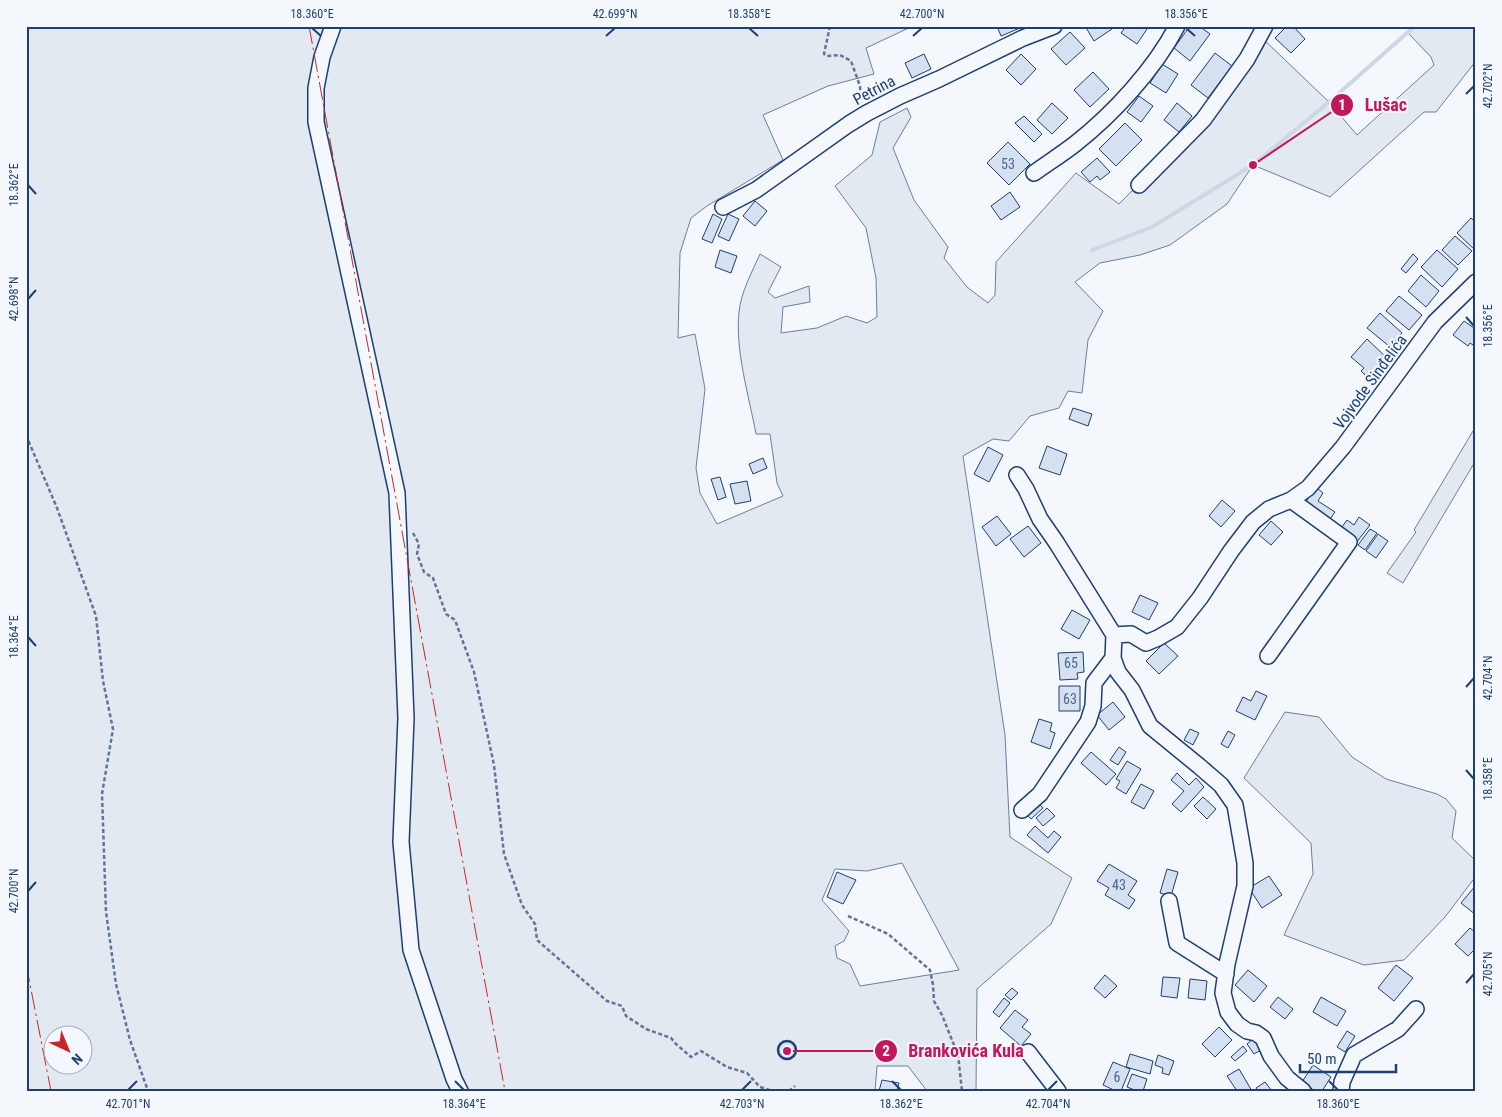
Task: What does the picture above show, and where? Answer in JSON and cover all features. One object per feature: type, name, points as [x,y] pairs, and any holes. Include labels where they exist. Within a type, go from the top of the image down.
[{"type":"street","points":[[333,26],[322,57],[316,88],[316,122],[398,493],[406,718],[401,842],[411,950],[445,1053],[460,1091]]},
{"type":"street","name":"Petrina","points":[[723,207],[756,190],[867,113],[1023,38],[1054,26]]},
{"type":"street","points":[[1034,173],[1075,144],[1112,110],[1146,73],[1177,26]]},
{"type":"street","points":[[1139,185],[1202,120],[1247,59],[1265,26]]},
{"type":"street","name":"Vojvode Sinđelića","points":[[1114,634],[1131,634],[1146,643],[1177,626],[1200,598],[1254,522],[1269,509],[1291,500],[1308,488],[1343,447],[1435,322],[1476,282]]},
{"type":"street","points":[[1017,475],[1040,519],[1114,634],[1113,658],[1118,672],[1132,690],[1150,726],[1214,779],[1235,804],[1245,863],[1245,886],[1222,993],[1228,1012],[1237,1024],[1263,1038],[1271,1056],[1287,1078],[1303,1091]]},
{"type":"street","points":[[1268,656],[1349,542],[1291,500]]},
{"type":"street","points":[[1022,810],[1040,794],[1088,722],[1093,706],[1094,683],[1113,658]]},
{"type":"street","points":[[1169,901],[1177,943],[1226,974]]},
{"type":"street","points":[[1341,1091],[1342,1082],[1354,1055],[1398,1029],[1416,1009]]},
{"type":"street","points":[[1028,1052],[1058,1091]]},
{"type":"path","points":[[830,26],[824,54],[827,56],[840,55],[852,61],[860,86],[860,97],[867,113]]},
{"type":"path","points":[[26,435],[57,508],[96,616],[102,681],[113,730],[102,794],[106,912],[116,984],[130,1040],[148,1091]]},
{"type":"path","points":[[410,529],[419,544],[417,554],[424,572],[433,578],[446,614],[455,620],[474,672],[494,765],[504,854],[522,905],[535,924],[537,940],[608,1001],[622,1006],[626,1016],[646,1029],[671,1038],[691,1057],[701,1051],[727,1067],[747,1073],[760,1087],[774,1091]]},
{"type":"path","points":[[848,916],[888,934],[930,970],[934,1001],[942,1015],[958,1055],[962,1091]]},
{"type":"path","points":[[789,1091],[795,1086]]},
{"type":"shaded area","points":[[26,26],[331,26],[314,88],[396,493],[409,950],[458,1091],[26,1091]]},
{"type":"shaded area","points":[[335,26],[913,26],[866,48],[874,74],[828,86],[763,115],[783,160],[707,206],[691,218],[680,253],[678,338],[695,334],[705,389],[696,468],[700,493],[717,524],[783,496],[777,483],[770,434],[756,434],[743,373],[739,342],[740,305],[747,282],[760,254],[781,267],[768,292],[775,298],[809,286],[810,302],[783,307],[781,333],[817,328],[846,316],[867,323],[877,317],[876,278],[866,228],[835,186],[872,155],[880,122],[907,108],[911,117],[893,148],[914,200],[948,247],[944,258],[967,287],[988,303],[995,295],[996,262],[1076,173],[1119,204],[1203,119],[1260,36],[1329,102],[1357,135],[1434,65],[1431,57],[1408,33],[1415,26],[1476,26],[1476,61],[1436,112],[1424,112],[1330,197],[1253,165],[1227,204],[1170,245],[1140,255],[1100,263],[1075,282],[1103,311],[1088,340],[1082,393],[1068,391],[1059,408],[1030,416],[1009,441],[993,439],[963,456],[1005,735],[1010,837],[1072,878],[1051,924],[977,989],[976,1091],[927,1091],[908,1066],[877,1066],[875,1091],[462,1091],[413,949],[403,841],[399,493],[334,193],[317,89]],"holes":[[[902,863],[959,970],[860,986],[850,964],[837,958],[835,946],[844,941],[849,931],[822,900],[835,869],[867,871]]]},
{"type":"shaded area","points":[[1476,426],[1476,460],[1403,583],[1387,573],[1416,532],[1414,530]]},
{"type":"shaded area","points":[[1285,712],[1319,717],[1352,757],[1386,779],[1437,794],[1446,799],[1456,811],[1452,838],[1476,861],[1476,876],[1445,917],[1404,960],[1364,965],[1284,935],[1313,874],[1311,843],[1244,778]]},
{"type":"building","points":[[997,26],[1019,26],[1020,28],[1001,36]]},
{"type":"building","points":[[1085,26],[1110,26],[1112,29],[1094,41]]},
{"type":"building","points":[[1126,26],[1149,26],[1137,44],[1121,33]]},
{"type":"building","points":[[1190,26],[1199,26],[1210,34],[1190,61],[1174,48]]},
{"type":"building","points":[[1287,26],[1293,26],[1305,39],[1291,53],[1275,38]]},
{"type":"building","points":[[1070,32],[1085,48],[1066,65],[1051,49]]},
{"type":"building","points":[[1215,53],[1232,66],[1208,98],[1191,85]]},
{"type":"building","points":[[924,54],[931,69],[912,78],[905,63]]},
{"type":"building","points":[[1021,54],[1036,69],[1021,85],[1006,70]]},
{"type":"building","points":[[1162,64],[1178,74],[1166,93],[1150,83]]},
{"type":"building","points":[[1093,72],[1109,89],[1090,107],[1074,90]]},
{"type":"building","points":[[1139,96],[1153,106],[1141,122],[1127,112]]},
{"type":"building","points":[[1052,103],[1068,118],[1052,134],[1037,120]]},
{"type":"building","points":[[1177,103],[1192,116],[1179,132],[1164,120]]},
{"type":"building","points":[[1024,116],[1042,134],[1034,142],[1015,123]]},
{"type":"building","points":[[1125,123],[1142,140],[1116,166],[1099,149]]},
{"type":"building","points":[[1008,142],[1030,164],[1009,185],[987,163]]},
{"type":"building","points":[[1097,158],[1110,172],[1100,180],[1097,176],[1090,182],[1081,172]]},
{"type":"building","points":[[1010,192],[1020,207],[1001,220],[991,206]]},
{"type":"building","points":[[755,201],[767,211],[755,226],[743,216]]},
{"type":"building","points":[[713,214],[722,219],[712,243],[702,239]]},
{"type":"building","points":[[728,214],[739,219],[729,241],[718,236]]},
{"type":"building","points":[[1471,218],[1476,223],[1476,251],[1457,233]]},
{"type":"building","points":[[1455,236],[1472,251],[1458,265],[1442,250]]},
{"type":"building","points":[[720,250],[737,256],[731,273],[715,267]]},
{"type":"building","points":[[1437,250],[1458,269],[1442,287],[1421,267]]},
{"type":"building","points":[[1413,254],[1418,259],[1406,273],[1401,269]]},
{"type":"building","points":[[1421,275],[1439,291],[1426,307],[1408,291]]},
{"type":"building","points":[[1399,296],[1422,315],[1409,330],[1386,311]]},
{"type":"building","points":[[1380,313],[1402,333],[1390,347],[1367,328]]},
{"type":"building","points":[[1464,321],[1474,328],[1476,326],[1476,347],[1470,343],[1468,346],[1453,335]]},
{"type":"building","points":[[1367,339],[1388,359],[1370,380],[1361,371],[1364,368],[1351,357]]},
{"type":"building","points":[[1073,408],[1092,414],[1088,426],[1069,419]]},
{"type":"building","points":[[1047,446],[1067,454],[1060,475],[1039,468]]},
{"type":"building","points":[[988,447],[1003,455],[989,482],[974,474]]},
{"type":"building","points":[[763,458],[767,468],[753,474],[749,464]]},
{"type":"building","points":[[720,477],[726,497],[718,500],[711,479]]},
{"type":"building","points":[[747,481],[751,501],[735,504],[730,484]]},
{"type":"building","points":[[1316,487],[1323,493],[1318,501],[1335,512],[1328,522],[1303,506]]},
{"type":"building","points":[[1222,500],[1235,511],[1221,527],[1209,516]]},
{"type":"building","points":[[997,516],[1011,534],[996,546],[982,527]]},
{"type":"building","points":[[1359,517],[1370,525],[1356,543],[1339,531],[1347,520],[1354,525]]},
{"type":"building","points":[[1271,521],[1283,532],[1271,545],[1259,535]]},
{"type":"building","points":[[1028,526],[1041,543],[1024,557],[1010,539]]},
{"type":"building","points":[[1370,529],[1377,533],[1365,550],[1358,545]]},
{"type":"building","points":[[1378,534],[1388,541],[1376,558],[1366,551]]},
{"type":"building","points":[[1140,595],[1158,603],[1149,620],[1132,612]]},
{"type":"building","points":[[1072,610],[1090,620],[1079,639],[1061,629]]},
{"type":"building","points":[[1164,643],[1178,656],[1159,674],[1146,661]]},
{"type":"building","points":[[1083,652],[1084,672],[1077,673],[1078,679],[1060,680],[1058,653]]},
{"type":"building","points":[[1059,686],[1080,686],[1080,711],[1059,711]]},
{"type":"building","points":[[1256,691],[1267,696],[1255,720],[1236,711],[1243,697],[1251,701]]},
{"type":"building","points":[[1113,702],[1125,717],[1109,730],[1097,715]]},
{"type":"building","points":[[1039,719],[1052,723],[1050,731],[1055,733],[1050,749],[1031,742]]},
{"type":"building","points":[[1190,729],[1199,733],[1193,745],[1184,740]]},
{"type":"building","points":[[1228,731],[1235,735],[1228,748],[1221,744]]},
{"type":"building","points":[[1119,747],[1126,752],[1118,765],[1110,760]]},
{"type":"building","points":[[1091,752],[1116,774],[1106,785],[1081,763]]},
{"type":"building","points":[[1127,761],[1141,769],[1126,794],[1116,788],[1120,781],[1116,779]]},
{"type":"building","points":[[1177,773],[1189,785],[1196,778],[1204,787],[1181,812],[1172,804],[1184,791],[1171,780]]},
{"type":"building","points":[[1141,784],[1154,791],[1144,809],[1131,802]]},
{"type":"building","points":[[1203,797],[1216,809],[1207,819],[1194,806]]},
{"type":"building","points":[[1038,803],[1043,808],[1031,819],[1026,814]]},
{"type":"building","points":[[1047,808],[1055,816],[1043,826],[1036,818]]},
{"type":"building","points":[[1035,826],[1048,838],[1054,831],[1061,837],[1048,853],[1027,835]]},
{"type":"building","points":[[1109,864],[1137,881],[1128,895],[1135,900],[1129,909],[1105,895],[1109,888],[1097,881]]},
{"type":"building","points":[[1167,869],[1178,872],[1171,896],[1160,893]]},
{"type":"building","points":[[837,872],[856,880],[843,904],[827,897]]},
{"type":"building","points":[[1269,876],[1282,895],[1262,908],[1249,888]]},
{"type":"building","points":[[1476,885],[1476,915],[1461,903]]},
{"type":"building","points":[[1470,928],[1476,933],[1476,948],[1468,956],[1455,944]]},
{"type":"building","points":[[1396,965],[1413,978],[1394,1001],[1378,988]]},
{"type":"building","points":[[1248,970],[1267,986],[1254,1002],[1235,985]]},
{"type":"building","points":[[1105,975],[1117,986],[1105,998],[1094,988]]},
{"type":"building","points":[[1163,977],[1180,978],[1177,998],[1161,996]]},
{"type":"building","points":[[1190,979],[1207,981],[1205,1000],[1188,998]]},
{"type":"building","points":[[1012,988],[1018,993],[1011,1000],[1005,995]]},
{"type":"building","points":[[1278,997],[1293,1009],[1285,1019],[1270,1007]]},
{"type":"building","points":[[1321,997],[1346,1011],[1337,1026],[1313,1012]]},
{"type":"building","points":[[1004,998],[1010,1003],[999,1017],[993,1012]]},
{"type":"building","points":[[1015,1010],[1028,1020],[1022,1027],[1031,1034],[1021,1046],[1000,1028]]},
{"type":"building","points":[[1219,1027],[1232,1040],[1215,1057],[1202,1044]]},
{"type":"building","points":[[1347,1031],[1355,1036],[1345,1052],[1337,1047]]},
{"type":"building","points":[[1253,1039],[1261,1050],[1254,1054],[1247,1044]]},
{"type":"building","points":[[787,1041],[793,1044],[796,1050],[793,1056],[787,1059],[781,1056],[778,1050],[781,1044]]},
{"type":"building","points":[[1243,1046],[1247,1051],[1235,1061],[1231,1057]]},
{"type":"building","points":[[1130,1054],[1153,1061],[1150,1074],[1126,1067]]},
{"type":"building","points":[[1158,1055],[1174,1061],[1169,1075],[1162,1073],[1163,1068],[1155,1065]]},
{"type":"building","points":[[1113,1062],[1130,1069],[1121,1091],[1116,1091],[1103,1085]]},
{"type":"building","points":[[1313,1065],[1331,1077],[1322,1091],[1315,1091],[1302,1082]]},
{"type":"building","points":[[1239,1069],[1252,1091],[1237,1091],[1227,1076]]},
{"type":"building","points":[[1132,1074],[1147,1079],[1143,1091],[1127,1087]]},
{"type":"building","points":[[882,1080],[899,1083],[897,1091],[879,1091]]},
{"type":"building","points":[[1265,1082],[1272,1091],[1258,1091],[1256,1088]]},
{"type":"waterway","points":[[1092,250],[1152,227],[1253,165],[1329,102],[1415,26]]},
{"type":"wall","points":[[787,1041],[793,1044],[796,1050],[793,1056],[787,1059],[781,1056],[778,1050],[781,1044],[787,1041]]},
{"type":"power","points":[[309,26],[505,1091]]},
{"type":"power","points":[[26,964],[51,1091]]},
{"type":"place","name":"Lušac","points":[[1253,165]]},
{"type":"place","name":"Brankovića Kula","points":[[787,1051]]}]
